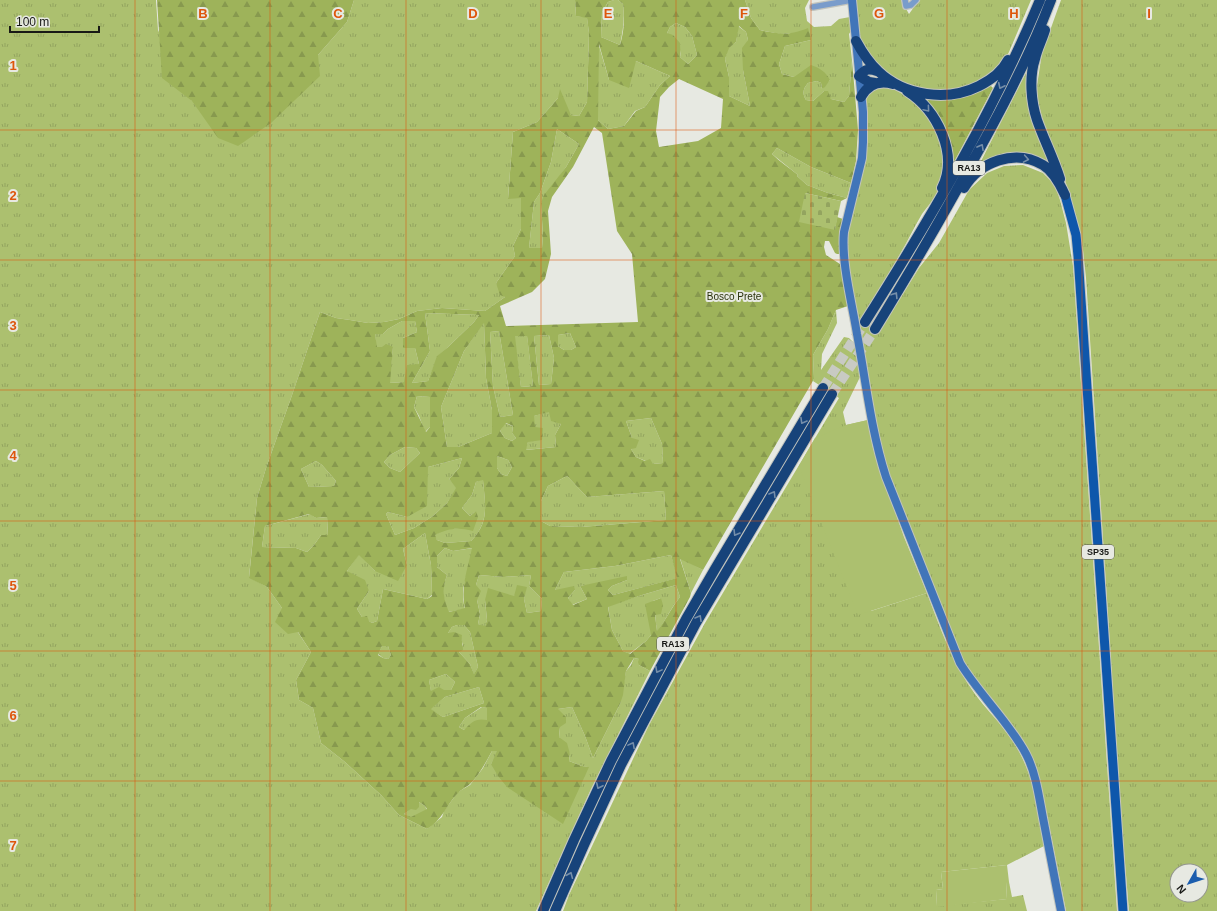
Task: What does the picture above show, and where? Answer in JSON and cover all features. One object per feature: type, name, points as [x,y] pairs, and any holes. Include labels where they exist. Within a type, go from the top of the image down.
[{"type":"highway","points":[[904,260],[918,229],[944,185],[947,161],[945,146],[937,123],[923,104],[910,93],[899,86],[877,71],[871,69],[862,72],[859,76],[870,82],[887,82],[899,86],[918,92],[937,95],[951,95],[973,89],[991,79],[1003,68],[1036,0]]},
{"type":"highway","name":"RA13","points":[[865,322],[904,260],[965,156],[1019,49],[1040,0]]},
{"type":"highway","name":"RA13","points":[[875,328],[914,265],[987,136],[1020,71],[1051,0]]},
{"type":"highway","points":[[1056,0],[1034,60],[1032,70],[1032,89],[1036,119],[1065,195]]},
{"type":"highway","points":[[856,41],[862,52],[877,71]]},
{"type":"highway","points":[[861,97],[868,88],[875,83]]},
{"type":"highway","points":[[914,265],[936,236],[967,183],[982,169],[993,162],[1006,158],[1013,158],[1033,161],[1043,165],[1056,178],[1065,195]]},
{"type":"highway","name":"RA13","points":[[543,911],[611,761],[661,665],[822,388]]},
{"type":"highway","name":"RA13","points":[[555,911],[621,765],[696,623],[832,394]]},
{"type":"main road","points":[[852,0],[864,127],[863,150],[844,232],[845,262],[877,447],[886,477],[960,663],[973,684],[1016,738],[1031,765],[1039,796],[1062,911]]},
{"type":"main road","name":"SP35","points":[[1065,195],[1076,235],[1078,256],[1123,911]]},
{"type":"street","points":[[813,7],[852,0]]},
{"type":"street","points":[[905,0],[906,6],[911,5],[916,0]]},
{"type":"green space","points":[[0,0],[156,0],[158,30],[192,101],[318,55],[347,22],[354,0],[575,0],[576,16],[587,17],[589,33],[587,102],[579,116],[571,115],[558,98],[537,122],[513,132],[508,198],[521,198],[521,229],[513,246],[515,256],[496,283],[505,297],[485,311],[442,308],[417,311],[399,319],[384,322],[368,323],[336,318],[320,312],[257,498],[249,577],[267,587],[311,652],[296,680],[299,700],[313,708],[321,743],[345,762],[381,795],[399,815],[427,829],[442,817],[444,811],[458,792],[470,785],[483,768],[492,751],[498,751],[491,764],[588,767],[569,761],[570,754],[559,737],[560,727],[558,709],[572,707],[593,758],[620,704],[626,671],[634,658],[639,659],[639,665],[650,671],[591,789],[536,911],[0,911]]},
{"type":"green space","points":[[157,0],[354,0],[347,22],[318,55],[320,76],[271,123],[238,146],[218,138],[192,101],[162,78]]},
{"type":"green space","name":"Bosco Prete","points":[[575,0],[614,0],[608,2],[602,12],[601,37],[620,45],[624,14],[623,4],[618,0],[745,0],[751,18],[760,30],[784,34],[808,28],[811,40],[785,46],[779,64],[782,74],[794,77],[811,65],[820,69],[827,75],[830,80],[822,89],[821,83],[817,81],[808,83],[804,91],[806,100],[813,101],[824,91],[828,91],[831,99],[844,102],[849,96],[852,60],[858,130],[856,161],[851,183],[811,167],[777,148],[772,154],[798,175],[797,176],[807,185],[847,198],[841,201],[805,193],[835,229],[837,217],[843,219],[839,254],[835,253],[829,241],[825,241],[824,247],[826,255],[840,264],[842,268],[848,306],[836,310],[828,329],[813,355],[814,379],[703,570],[680,559],[691,593],[690,597],[650,671],[639,665],[639,659],[634,658],[626,671],[623,695],[620,704],[593,758],[572,707],[558,709],[566,717],[566,723],[560,727],[559,737],[567,743],[570,754],[569,761],[589,767],[563,824],[507,787],[491,764],[497,751],[492,751],[476,778],[458,793],[440,817],[427,829],[399,815],[381,795],[345,762],[321,743],[313,708],[299,700],[296,680],[311,652],[298,632],[288,634],[275,622],[282,608],[267,587],[249,578],[257,498],[320,312],[336,318],[368,323],[384,322],[399,319],[417,311],[442,308],[485,311],[505,297],[500,295],[496,283],[515,256],[513,246],[521,229],[521,198],[508,199],[513,132],[537,122],[558,98],[560,89],[571,115],[579,116],[587,102],[589,33],[587,18],[576,16]],"holes":[[[676,23],[685,27],[692,36],[697,55],[688,64],[680,57],[680,43],[673,35],[667,33],[670,27]],[[739,26],[746,32],[748,40],[742,48],[743,70],[750,106],[729,96],[729,77],[725,59],[729,48],[736,42]],[[599,44],[609,80],[629,88],[636,61],[670,76],[660,85],[645,107],[636,111],[624,126],[608,129],[598,120]],[[679,79],[723,99],[721,128],[698,141],[659,147],[656,131],[660,97]],[[594,127],[602,133],[617,231],[632,254],[638,322],[506,326],[500,306],[532,292],[545,279],[551,254],[548,211],[552,197],[573,167]],[[557,129],[579,144],[566,167],[544,195],[541,203],[543,236],[542,248],[529,248],[534,202],[540,193],[551,162]],[[425,313],[479,315],[474,322],[437,356],[428,381],[412,383],[430,351]],[[402,321],[415,321],[417,332],[403,338],[403,348],[415,348],[419,364],[407,365],[404,382],[390,383],[393,347],[386,344],[382,347],[377,347],[375,334],[383,334],[388,329]],[[484,323],[486,378],[492,410],[492,433],[458,447],[447,447],[441,407],[464,351]],[[499,331],[513,415],[500,417],[493,386],[490,332]],[[570,333],[576,347],[571,350],[564,350],[558,346],[558,335]],[[549,335],[554,358],[551,384],[539,385],[534,336]],[[515,336],[527,336],[533,386],[521,387]],[[417,396],[430,397],[430,427],[426,432],[414,407]],[[549,412],[551,421],[561,424],[555,435],[556,447],[526,450],[528,442],[542,440],[543,428],[535,427],[534,416]],[[651,418],[662,444],[663,463],[653,464],[650,459],[645,461],[636,457],[631,449],[636,448],[639,440],[632,438],[626,421]],[[506,423],[513,426],[512,433],[516,438],[512,441],[505,438],[500,431]],[[405,447],[416,448],[420,453],[400,472],[390,468],[384,462],[390,455]],[[497,456],[508,460],[512,467],[507,476],[501,474],[497,468]],[[462,458],[459,468],[449,479],[456,488],[447,503],[433,516],[414,528],[395,535],[386,514],[388,512],[407,517],[427,506],[428,467]],[[316,461],[322,465],[336,481],[334,486],[309,487],[301,469]],[[567,476],[587,497],[664,491],[666,520],[581,527],[550,526],[541,521],[541,501],[548,486]],[[483,480],[485,512],[484,520],[477,534],[471,541],[445,543],[437,540],[435,535],[445,531],[458,529],[473,531],[478,517],[476,511],[470,516],[462,508],[472,495],[476,482]],[[309,514],[316,518],[327,517],[328,535],[321,535],[307,552],[296,548],[262,547],[265,526]],[[425,533],[431,565],[432,596],[427,599],[383,589],[377,621],[372,623],[369,621],[367,616],[362,617],[357,609],[369,591],[365,580],[347,571],[359,555],[375,571],[398,581],[407,565],[403,549]],[[445,548],[453,551],[472,548],[463,593],[465,608],[449,612],[445,602],[445,580],[447,575],[437,567],[437,556]],[[671,555],[677,578],[613,595],[608,590],[612,586],[627,580],[627,576],[580,586],[587,599],[573,605],[568,598],[575,590],[574,586],[555,590],[564,572],[615,566]],[[479,575],[504,577],[531,575],[529,586],[542,599],[541,611],[527,613],[524,599],[527,587],[517,585],[514,596],[488,588],[485,600],[487,620],[485,626],[478,624],[480,614],[477,600],[481,591],[476,585]],[[676,585],[680,597],[657,631],[655,615],[661,614],[663,605],[661,598],[645,604],[651,635],[630,654],[623,651],[612,630],[608,607]],[[457,625],[464,625],[470,632],[478,667],[474,674],[470,664],[459,652],[463,650],[462,635],[454,632],[448,633],[452,627]],[[382,646],[388,646],[391,655],[388,659],[378,655]],[[446,674],[455,682],[451,690],[444,690],[439,687],[431,691],[429,680]],[[479,687],[484,703],[443,717],[431,709],[445,697]],[[481,707],[487,708],[487,720],[477,720],[464,730],[459,727],[465,718]],[[419,802],[427,809],[411,817],[404,814],[411,809],[416,810],[419,807]]]},
{"type":"green space","points":[[618,0],[623,4],[624,14],[620,45],[601,37],[602,12],[608,2]]},
{"type":"green space","points":[[745,0],[809,0],[805,8],[807,21],[814,27],[831,26],[839,19],[850,17],[851,31],[849,34],[852,60],[849,96],[844,102],[831,99],[824,91],[813,101],[806,100],[804,91],[808,83],[817,81],[821,83],[822,89],[830,80],[794,77],[782,74],[779,64],[785,46],[811,40],[796,33],[780,34],[760,30],[751,18]]},
{"type":"green space","points":[[855,0],[901,0],[909,14],[919,0],[1031,0],[1005,60],[993,73],[970,86],[938,92],[910,86],[893,77],[878,66],[860,41]]},
{"type":"green space","points":[[1061,0],[1217,0],[1217,911],[1129,911],[1121,815],[1083,250],[1075,213],[1061,167],[1044,126],[1036,92],[1042,53]]},
{"type":"green space","points":[[676,23],[685,27],[692,36],[697,55],[688,64],[680,57],[681,53],[679,47],[667,33],[670,27]]},
{"type":"green space","points":[[738,26],[746,32],[748,40],[743,70],[750,106],[729,96],[729,77],[725,59],[728,48],[736,42]]},
{"type":"green space","points":[[598,42],[609,80],[636,61],[670,76],[660,85],[645,107],[635,111],[624,126],[608,129],[598,120]]},
{"type":"green space","points":[[1029,67],[1052,168],[1035,156],[977,169]]},
{"type":"green space","points":[[990,85],[993,88],[952,166],[922,97]]},
{"type":"green space","points":[[889,87],[916,104],[935,128],[943,157],[943,172],[936,195],[919,219],[862,320],[880,331],[919,268],[939,243],[969,190],[987,173],[1004,166],[1023,165],[1043,173],[1055,185],[1060,200],[1066,223],[1073,266],[1117,911],[1066,911],[1036,766],[1028,749],[1015,729],[964,662],[892,483],[882,453],[848,263],[847,236],[855,199],[865,99],[873,88]]},
{"type":"green space","points":[[557,129],[579,144],[566,167],[541,203],[543,236],[542,249],[529,248],[534,202],[540,193],[551,162]]},
{"type":"green space","points":[[777,148],[811,167],[851,183],[847,198],[807,185],[797,176],[798,175],[772,154]]},
{"type":"green space","points":[[805,193],[841,201],[835,230],[799,222]]},
{"type":"green space","points":[[836,310],[837,323],[822,354],[821,370],[844,337],[849,338],[854,343],[860,377],[843,412],[846,425],[868,420],[871,611],[927,593],[942,632],[967,682],[1009,736],[1021,754],[1031,778],[1038,807],[1044,846],[1007,865],[941,872],[943,889],[936,890],[937,906],[1007,899],[1006,882],[1009,882],[1012,897],[1023,895],[1027,911],[563,911],[569,895],[649,725],[705,623],[839,398],[813,381],[813,355],[828,329]]},
{"type":"green space","points":[[425,313],[479,315],[474,322],[438,356],[428,381],[412,383],[430,351]]},
{"type":"green space","points":[[402,321],[415,321],[417,332],[403,338],[403,347],[415,348],[419,364],[405,382],[389,383],[393,347],[376,347],[375,334],[383,334],[388,329]]},
{"type":"green space","points":[[484,322],[486,378],[492,410],[492,433],[458,447],[447,447],[441,407],[464,351]]},
{"type":"green space","points":[[499,331],[513,415],[500,417],[493,386],[490,332]]},
{"type":"green space","points":[[570,333],[576,347],[571,350],[564,350],[558,346],[558,335]]},
{"type":"green space","points":[[527,335],[533,386],[521,387],[514,336]]},
{"type":"green space","points":[[549,335],[554,358],[551,384],[539,385],[534,336]]},
{"type":"green space","points":[[417,396],[430,397],[430,427],[425,432],[414,407]]},
{"type":"green space","points":[[550,411],[561,424],[555,435],[556,447],[525,450],[534,427],[534,416]]},
{"type":"green space","points":[[651,418],[662,444],[663,463],[653,464],[636,457],[631,449],[632,438],[626,421]]},
{"type":"green space","points":[[868,420],[873,448],[904,537],[927,593],[858,615],[799,466],[815,438],[846,425]]},
{"type":"green space","points":[[505,423],[513,426],[512,433],[516,438],[512,441],[505,438],[500,431]]},
{"type":"green space","points":[[405,447],[416,448],[420,453],[400,472],[390,468],[384,462],[390,455]]},
{"type":"green space","points":[[497,456],[508,460],[512,467],[507,476],[501,474],[497,468]]},
{"type":"green space","points":[[462,458],[459,468],[449,479],[457,488],[447,503],[433,516],[414,528],[395,535],[386,514],[388,512],[407,517],[428,467]]},
{"type":"green space","points":[[316,461],[322,465],[336,481],[334,486],[309,487],[301,469]]},
{"type":"green space","points":[[567,476],[587,497],[664,491],[666,520],[581,527],[550,526],[541,521],[541,501],[548,486]]},
{"type":"green space","points":[[483,479],[485,512],[484,520],[477,534],[471,541],[445,543],[437,540],[434,535],[446,529],[462,528],[476,511],[470,516],[462,508],[472,495],[476,482]]},
{"type":"green space","points":[[310,514],[316,518],[327,517],[328,535],[321,535],[307,552],[296,548],[262,547],[265,526]]},
{"type":"green space","points":[[425,533],[431,565],[432,595],[427,599],[383,589],[377,621],[372,623],[362,617],[357,609],[369,591],[347,571],[359,554],[375,571],[407,565],[403,549]]},
{"type":"green space","points":[[445,548],[453,551],[473,548],[463,589],[465,609],[448,612],[443,594],[447,575],[437,567],[437,556]]},
{"type":"green space","points":[[671,555],[678,578],[613,595],[608,590],[612,586],[627,580],[580,586],[587,599],[572,605],[568,598],[575,590],[555,590],[564,572],[615,566]]},
{"type":"green space","points":[[680,558],[703,570],[691,593]]},
{"type":"green space","points":[[479,575],[504,577],[531,575],[529,586],[542,599],[541,611],[527,613],[524,599],[526,587],[514,596],[485,600],[487,620],[485,627],[478,624],[480,614],[476,585]]},
{"type":"green space","points":[[676,585],[680,597],[657,632],[655,614],[661,598],[653,601],[651,635],[646,641],[629,654],[623,651],[612,630],[608,606]]},
{"type":"green space","points":[[464,625],[470,632],[478,667],[474,675],[470,664],[459,652],[463,645],[461,639],[448,633],[452,627]]},
{"type":"green space","points":[[382,646],[388,646],[391,655],[388,659],[383,658],[378,654]]},
{"type":"green space","points":[[446,674],[455,682],[451,690],[431,692],[429,680]]},
{"type":"green space","points":[[479,687],[484,703],[443,717],[430,709],[445,697]]},
{"type":"green space","points":[[482,707],[487,708],[487,720],[464,730],[459,727],[465,718]]},
{"type":"green space","points":[[419,802],[425,806],[427,810],[411,818],[404,814]]},
{"type":"green space","points":[[1007,865],[1009,882],[1006,882],[1007,899],[937,907],[936,890],[943,889],[941,872]]},
{"type":"tunnel","points":[[823,388],[865,322]]},
{"type":"tunnel","points":[[832,394],[875,329]]}]
